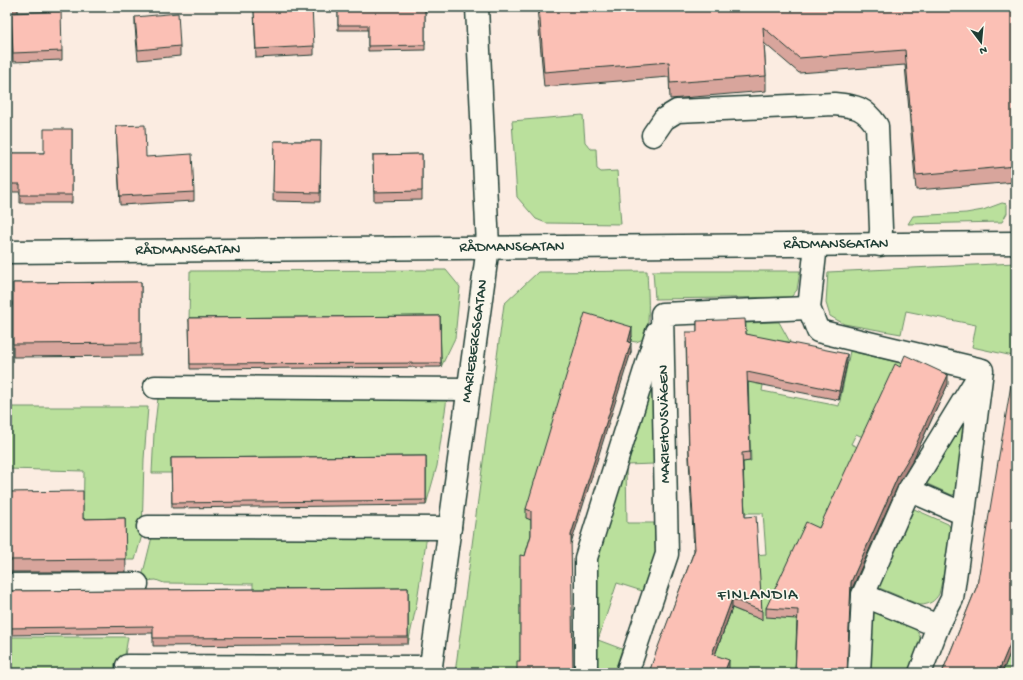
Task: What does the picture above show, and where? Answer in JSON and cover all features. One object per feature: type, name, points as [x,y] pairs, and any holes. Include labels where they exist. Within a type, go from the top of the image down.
[{"type":"street","name":"MARIEBERGSGATAN","points":[[431,670],[488,247],[477,7]]},
{"type":"street","points":[[653,135],[664,119],[677,111],[834,104],[853,105],[869,114],[877,126],[881,229],[880,245]]},
{"type":"street","name":"RÅDMANSGATAN","points":[[7,252],[1016,243]]},
{"type":"street","points":[[816,245],[809,308],[818,331],[982,370]]},
{"type":"street","points":[[586,673],[586,558],[662,314],[809,308]]},
{"type":"street","name":"MARIEHOVSVÄGEN","points":[[627,673],[667,554],[662,314]]},
{"type":"street","points":[[859,673],[863,595],[909,490],[982,370]]},
{"type":"street","points":[[920,673],[938,626],[952,599],[982,370]]},
{"type":"street","points":[[155,387],[468,389]]},
{"type":"street","points":[[909,490],[964,514]]},
{"type":"street","points":[[148,527],[450,528]]},
{"type":"street","points":[[7,585],[137,584]]},
{"type":"street","points":[[863,595],[938,626]]},
{"type":"street","points":[[127,666],[431,670]]},
{"type":"green space","points":[[583,115],[585,142],[591,149],[596,149],[597,169],[601,172],[617,171],[621,224],[546,223],[536,219],[517,197],[512,121]]},
{"type":"green space","points":[[1002,203],[1007,204],[1007,213],[1002,222],[908,224],[913,216],[966,213],[983,210]]},
{"type":"green space","points":[[1016,263],[1016,337],[1013,356],[972,347],[976,325],[906,311],[901,334],[844,324],[830,316],[826,303],[828,272]]},
{"type":"green space","points":[[446,270],[460,287],[455,338],[441,367],[440,321],[189,322],[190,271]]},
{"type":"green space","points":[[647,271],[648,313],[646,338],[636,342],[630,341],[526,518],[539,522],[532,552],[520,565],[520,653],[534,653],[517,671],[517,673],[455,673],[504,304],[538,272]]},
{"type":"green space","points":[[653,271],[800,271],[797,290],[791,297],[655,299]]},
{"type":"green space","points":[[779,322],[790,342],[771,340],[762,391],[839,406],[850,351],[905,364],[865,438],[856,434],[851,444],[860,448],[798,619],[795,673],[727,673],[712,663],[732,608],[748,615],[755,555],[766,554],[763,513],[745,513],[742,462],[751,461],[746,323]]},
{"type":"green space","points":[[652,378],[654,464],[626,465],[627,523],[654,523],[656,557],[642,591],[617,583],[598,640],[622,649],[614,673],[593,673],[592,555]]},
{"type":"green space","points":[[158,398],[447,398],[437,466],[426,505],[426,461],[152,473]]},
{"type":"green space","points":[[7,407],[148,407],[144,459],[142,535],[135,560],[126,560],[83,532],[84,471],[7,469]]},
{"type":"green space","points":[[967,416],[956,494],[952,495],[923,482]]},
{"type":"green space","points":[[914,509],[948,524],[952,530],[952,538],[939,594],[936,599],[923,605],[877,587]]},
{"type":"green space","points":[[427,535],[416,607],[408,644],[408,596],[253,597],[253,584],[164,583],[156,580],[141,581],[152,537]]},
{"type":"green space","points":[[869,610],[894,617],[903,621],[917,631],[920,638],[920,647],[909,673],[866,673]]},
{"type":"green space","points":[[7,637],[128,637],[122,673],[7,673]]},
{"type":"green space","points":[[1013,646],[1016,647],[1016,673],[1002,673]]},
{"type":"building","points":[[7,7],[18,7],[18,9],[7,9]]},
{"type":"building","points":[[312,7],[314,46],[256,49],[254,10]]},
{"type":"building","points":[[338,7],[425,7],[425,45],[368,46],[368,25],[338,25]]},
{"type":"building","points":[[539,7],[1016,7],[1016,166],[916,175],[905,50],[799,58],[763,27],[766,76],[670,83],[669,62],[544,72]]},
{"type":"building","points":[[61,11],[62,51],[13,53],[11,13]]},
{"type":"building","points":[[178,13],[180,46],[138,50],[135,17]]},
{"type":"building","points":[[145,125],[146,157],[192,154],[194,192],[120,196],[116,126]]},
{"type":"building","points":[[44,129],[72,129],[72,195],[20,195],[20,184],[7,184],[7,153],[44,153]]},
{"type":"building","points":[[274,141],[321,141],[320,193],[273,192]]},
{"type":"building","points":[[422,154],[422,191],[374,192],[373,155]]},
{"type":"building","points":[[141,282],[141,343],[13,344],[13,283]]},
{"type":"building","points":[[585,313],[632,327],[628,342],[631,343],[571,535],[573,673],[517,673],[517,661],[520,661],[520,555],[525,556],[531,535],[531,511],[526,509]]},
{"type":"building","points":[[440,316],[441,363],[190,364],[189,318]]},
{"type":"building","points":[[745,319],[746,334],[847,354],[839,391],[747,372],[750,452],[742,453],[745,517],[756,516],[762,611],[732,599],[712,654],[729,660],[724,673],[649,673],[695,549],[689,450],[686,332],[697,332],[697,321]]},
{"type":"building","points":[[905,355],[948,375],[913,451],[898,476],[851,582],[847,673],[795,673],[798,610],[766,608],[806,522],[819,528],[895,364],[900,367]]},
{"type":"building","points":[[1013,373],[1016,374],[1016,638],[1013,637],[998,673],[942,673],[977,586]]},
{"type":"building","points":[[426,456],[426,500],[172,503],[171,458]]},
{"type":"building","points":[[83,491],[83,519],[125,518],[126,559],[9,560],[7,492]]},
{"type":"building","points":[[408,588],[408,637],[153,638],[153,626],[7,628],[7,591]]},
{"type":"district","name":"FINLANDIA","points":[[758,596]]}]
